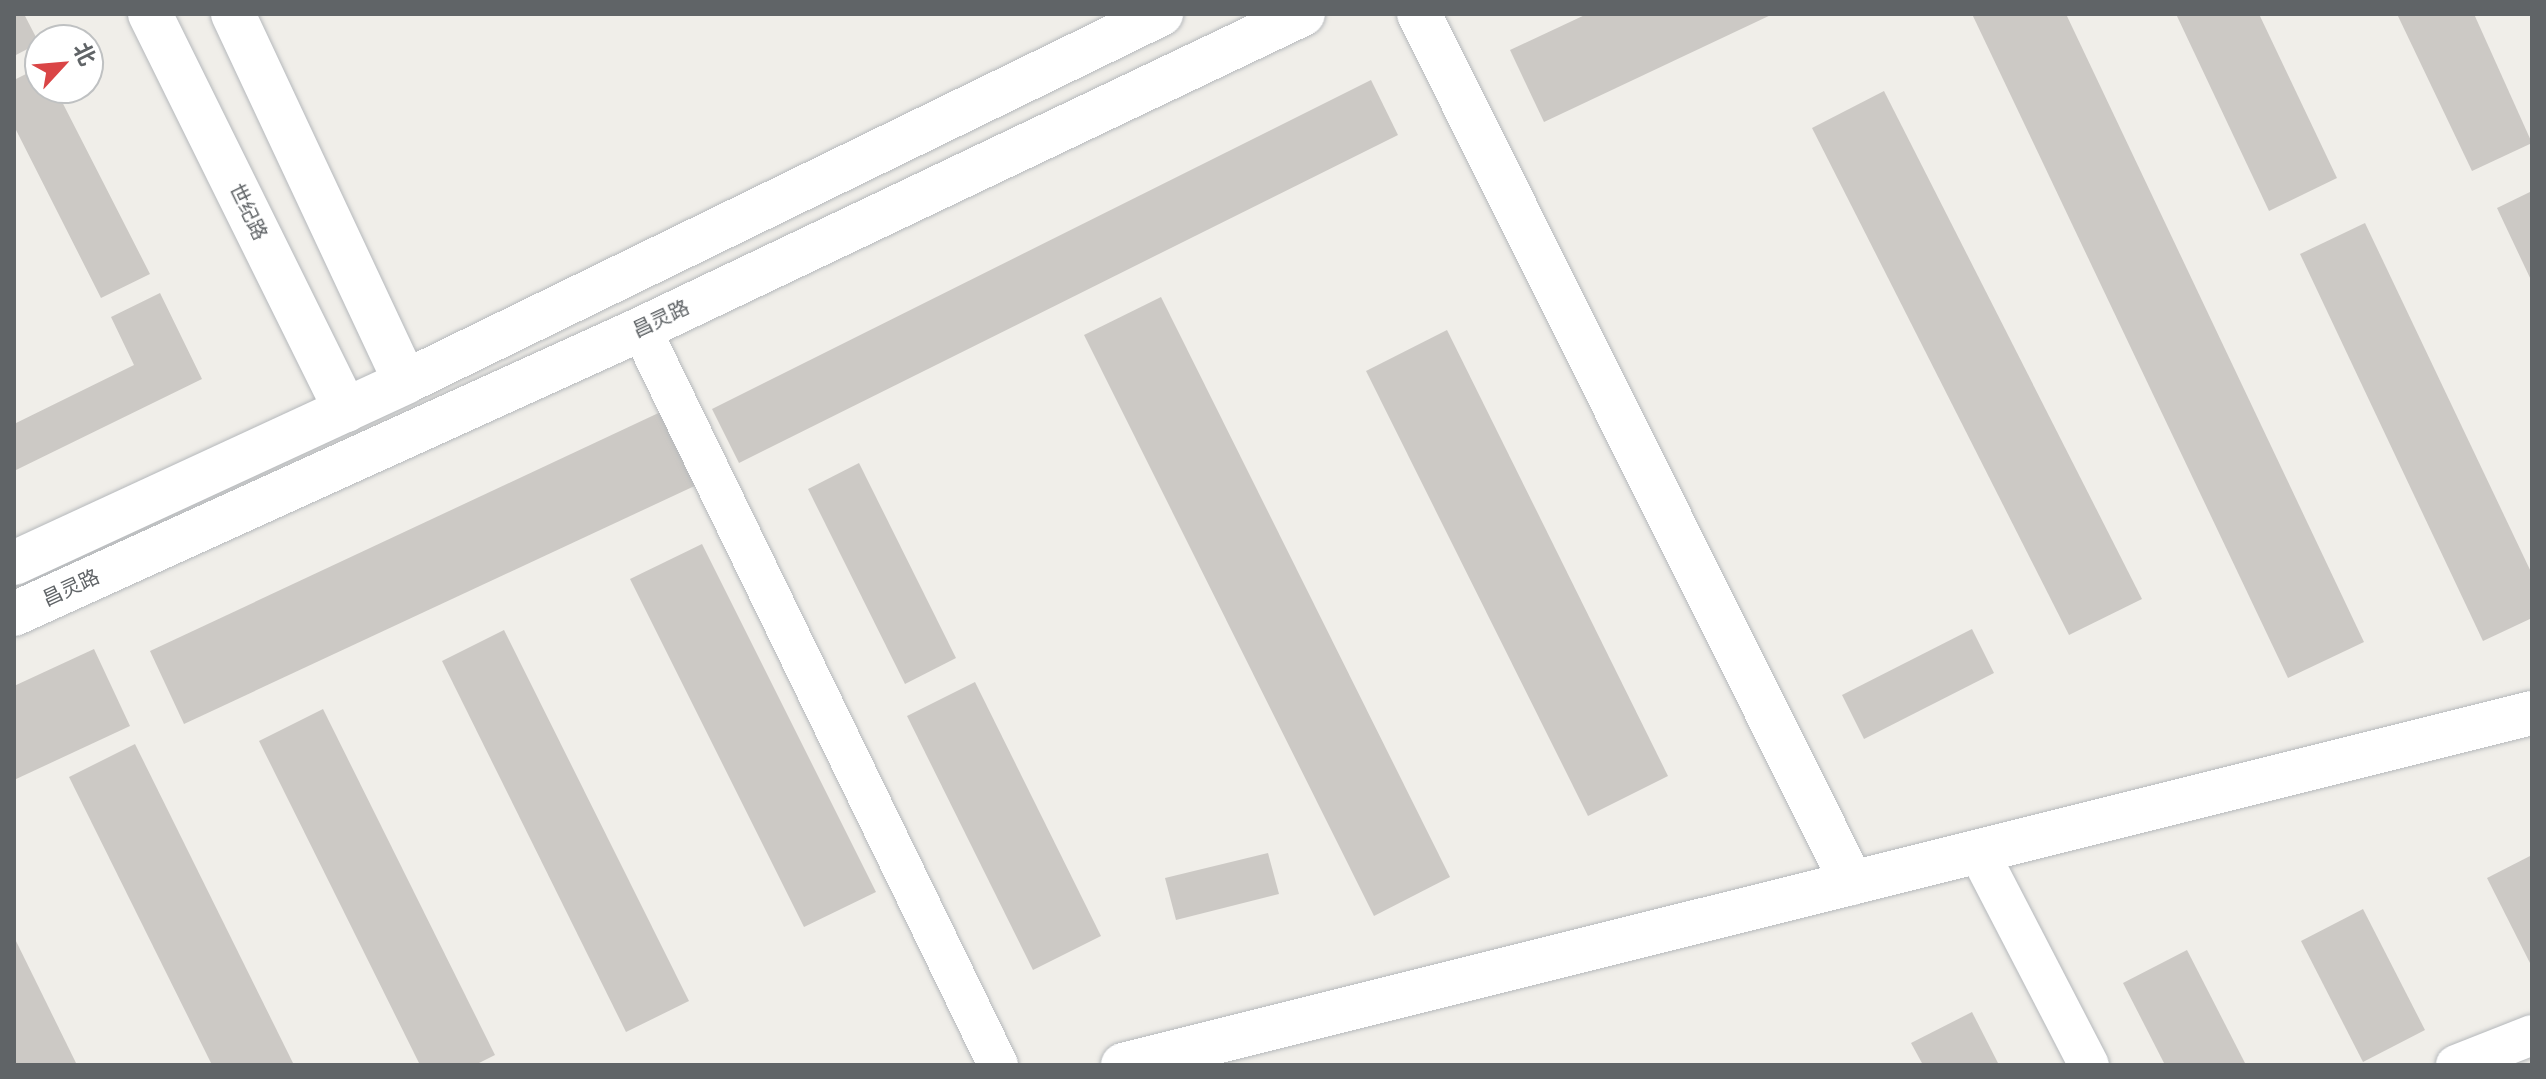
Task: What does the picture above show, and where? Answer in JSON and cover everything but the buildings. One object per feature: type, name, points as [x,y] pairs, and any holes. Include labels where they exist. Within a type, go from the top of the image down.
[{"type":"street","name":"世纪路","points":[[150,14],[346,410]]},
{"type":"street","points":[[233,14],[405,382]]},
{"type":"street","points":[[14,563],[405,382],[1161,14]]},
{"type":"street","name":"昌灵路","points":[[14,614],[641,329],[1303,14]]},
{"type":"street","points":[[1419,14],[1852,883]]},
{"type":"street","points":[[641,329],[998,1065]]},
{"type":"street","points":[[1123,1065],[2532,713]]},
{"type":"street","points":[[1978,851],[2089,1065]]},
{"type":"street","points":[[2456,1065],[2532,1035]]}]
